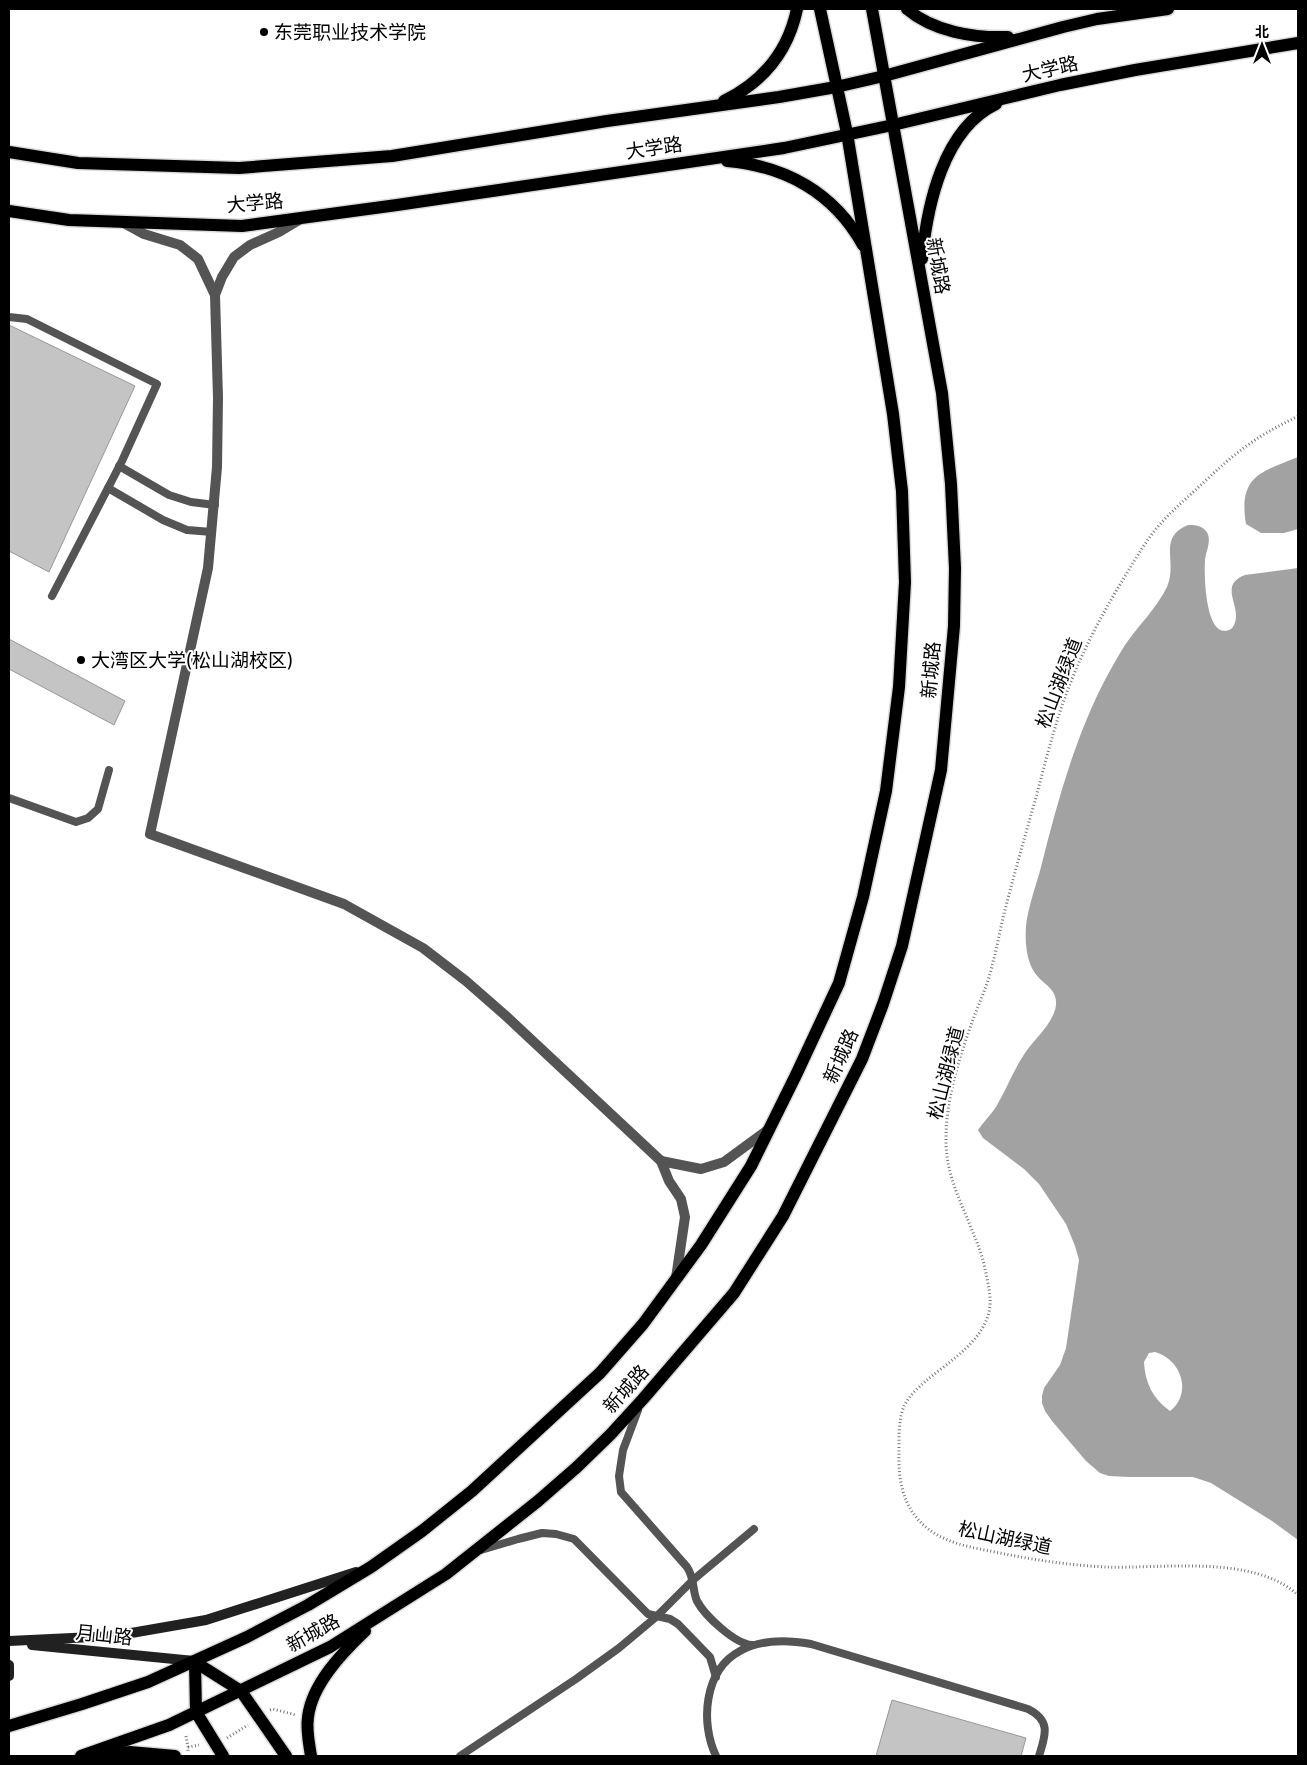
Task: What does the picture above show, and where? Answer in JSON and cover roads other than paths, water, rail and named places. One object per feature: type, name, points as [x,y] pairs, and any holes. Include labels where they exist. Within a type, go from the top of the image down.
[{"type":"main road","points":[[713,106],[736,95],[766,73],[776,61],[785,45],[797,9]]},
{"type":"main road","name":"新城路","points":[[9,1726],[148,1682],[196,1662],[247,1637],[308,1605],[371,1567],[422,1531],[472,1491],[600,1373],[643,1324],[701,1245],[751,1166],[839,983],[863,897],[886,791],[900,687],[904,582],[902,491],[893,414],[847,134],[820,9]]},
{"type":"main road","name":"新城路","points":[[80,1756],[169,1725],[330,1647],[446,1574],[538,1501],[577,1467],[643,1399],[734,1293],[783,1216],[862,1059],[884,1004],[902,946],[941,770],[954,626],[955,568],[951,484],[942,393],[872,9]]},
{"type":"main road","points":[[907,9],[934,25],[972,35],[990,38],[1038,34]]},
{"type":"main road","name":"大学路","points":[[9,152],[78,163],[239,168],[392,156],[607,121],[836,87],[1097,20],[1168,9]]},
{"type":"main road","name":"大学路","points":[[9,211],[70,220],[242,226],[784,148],[893,125],[1060,85],[1135,70],[1298,43]]},
{"type":"main road","points":[[921,277],[930,206],[944,163],[964,129],[978,115],[1012,96]]},
{"type":"main road","points":[[707,159],[756,165],[809,186],[823,196],[848,221],[867,252]]},
{"type":"main road","points":[[311,1756],[307,1728],[310,1706],[315,1694],[347,1649],[384,1614]]},
{"type":"main road","points":[[196,1662],[241,1691],[286,1756]]},
{"type":"main road","points":[[196,1662],[196,1712],[223,1756]]},
{"type":"main road","points":[[102,1756],[130,1752],[175,1756]]},
{"type":"street","points":[[302,218],[279,232],[250,245],[234,257],[222,277],[215,295],[218,398],[215,505],[208,568],[150,834],[344,904],[423,948],[466,981],[506,1016],[660,1161],[681,1199],[684,1217],[676,1279]]},
{"type":"street","points":[[121,222],[144,234],[180,245],[198,258],[215,295]]},
{"type":"street","points":[[660,1161],[701,1169],[724,1162],[770,1129]]},
{"type":"street","points":[[9,1642],[114,1636],[206,1620],[371,1567]]},
{"type":"street","name":"月山路","points":[[9,1642],[196,1662]]},
{"type":"street","points":[[9,1665],[9,1676]]},
{"type":"lane","points":[[9,317],[27,319],[157,384],[119,466],[52,596]]},
{"type":"lane","points":[[119,466],[169,495],[191,502],[215,505]]},
{"type":"lane","points":[[108,488],[163,520],[186,530],[212,532]]},
{"type":"lane","points":[[9,798],[76,822],[88,818],[98,809],[109,770]]},
{"type":"lane","points":[[643,1399],[623,1450],[619,1476],[621,1492],[687,1567],[694,1580],[698,1602],[736,1641],[743,1644],[756,1645]]},
{"type":"lane","points":[[460,1756],[619,1648],[754,1529]]},
{"type":"lane","points":[[474,1553],[542,1533],[553,1533],[574,1539],[648,1614],[670,1619],[678,1624],[704,1650],[714,1667],[716,1677]]},
{"type":"lane","points":[[716,1756],[708,1736],[706,1716],[709,1694],[716,1677],[726,1661],[740,1650],[756,1645],[782,1641],[811,1644],[1028,1709],[1042,1719],[1045,1727],[1045,1735],[1039,1756]]},
{"type":"place","name":"东莞职业技术学院","points":[[264,32]]},
{"type":"place","name":"大湾区大学(松山湖校区)","points":[[81,660]]}]
